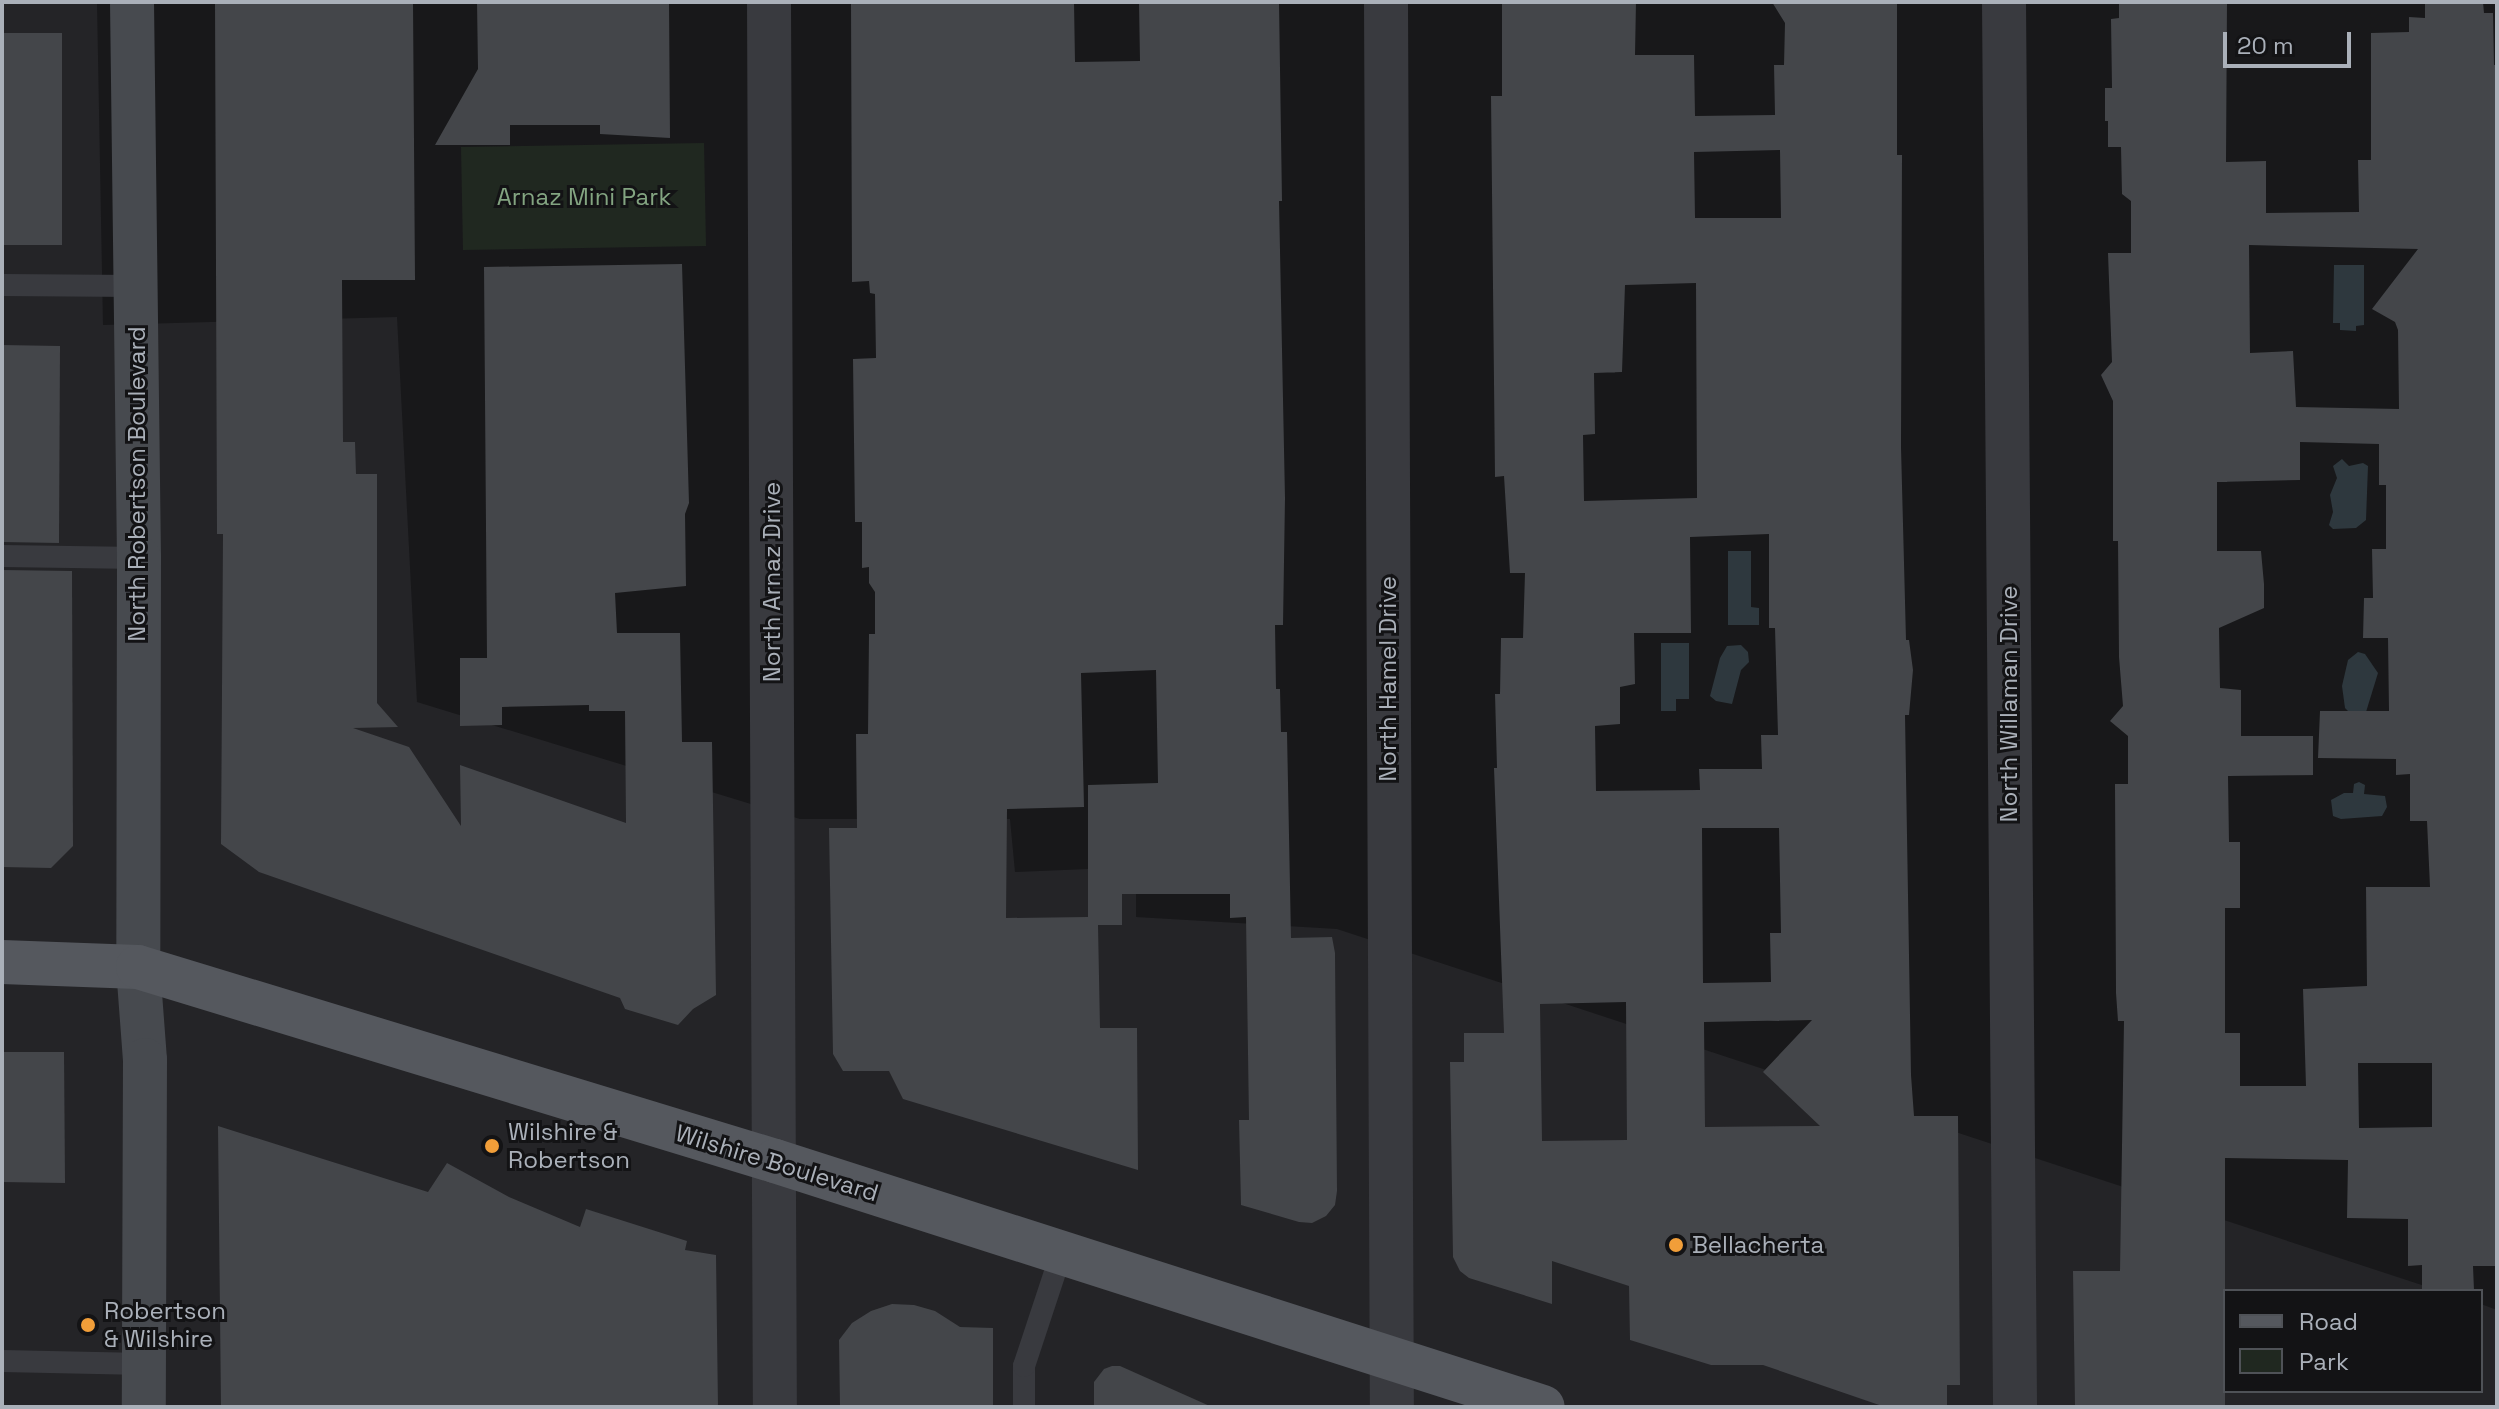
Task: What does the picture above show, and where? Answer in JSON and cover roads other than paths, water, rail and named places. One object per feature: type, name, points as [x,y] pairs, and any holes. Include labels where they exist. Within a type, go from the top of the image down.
[{"type":"main road","name":"North Robertson Boulevard","points":[[132,2],[139,558],[138,967],[145,1060],[144,1407]]},
{"type":"main road","name":"Wilshire Boulevard","points":[[2,962],[138,967],[775,1161],[1543,1407]]},
{"type":"street","name":"North Arnaz Drive","points":[[769,2],[775,1407]]},
{"type":"street","name":"North Hamel Drive","points":[[1386,2],[1392,1407]]},
{"type":"street","name":"North Willaman Drive","points":[[2004,2],[2015,1407]]},
{"type":"lane","points":[[2,285],[135,286]]},
{"type":"lane","points":[[2,556],[139,558]]},
{"type":"lane","points":[[1024,1407],[1024,1366],[1061,1254]]},
{"type":"lane","points":[[2,1361],[144,1364]]},
{"type":"place","name":"Wilshire & Robertson","points":[[492,1146]]},
{"type":"place","name":"Bellacherta","points":[[1676,1245]]},
{"type":"place","name":"Robertson & Wilshire","points":[[88,1325]]},
{"type":"park label","name":"Arnaz Mini Park","points":[[584,197]]}]
